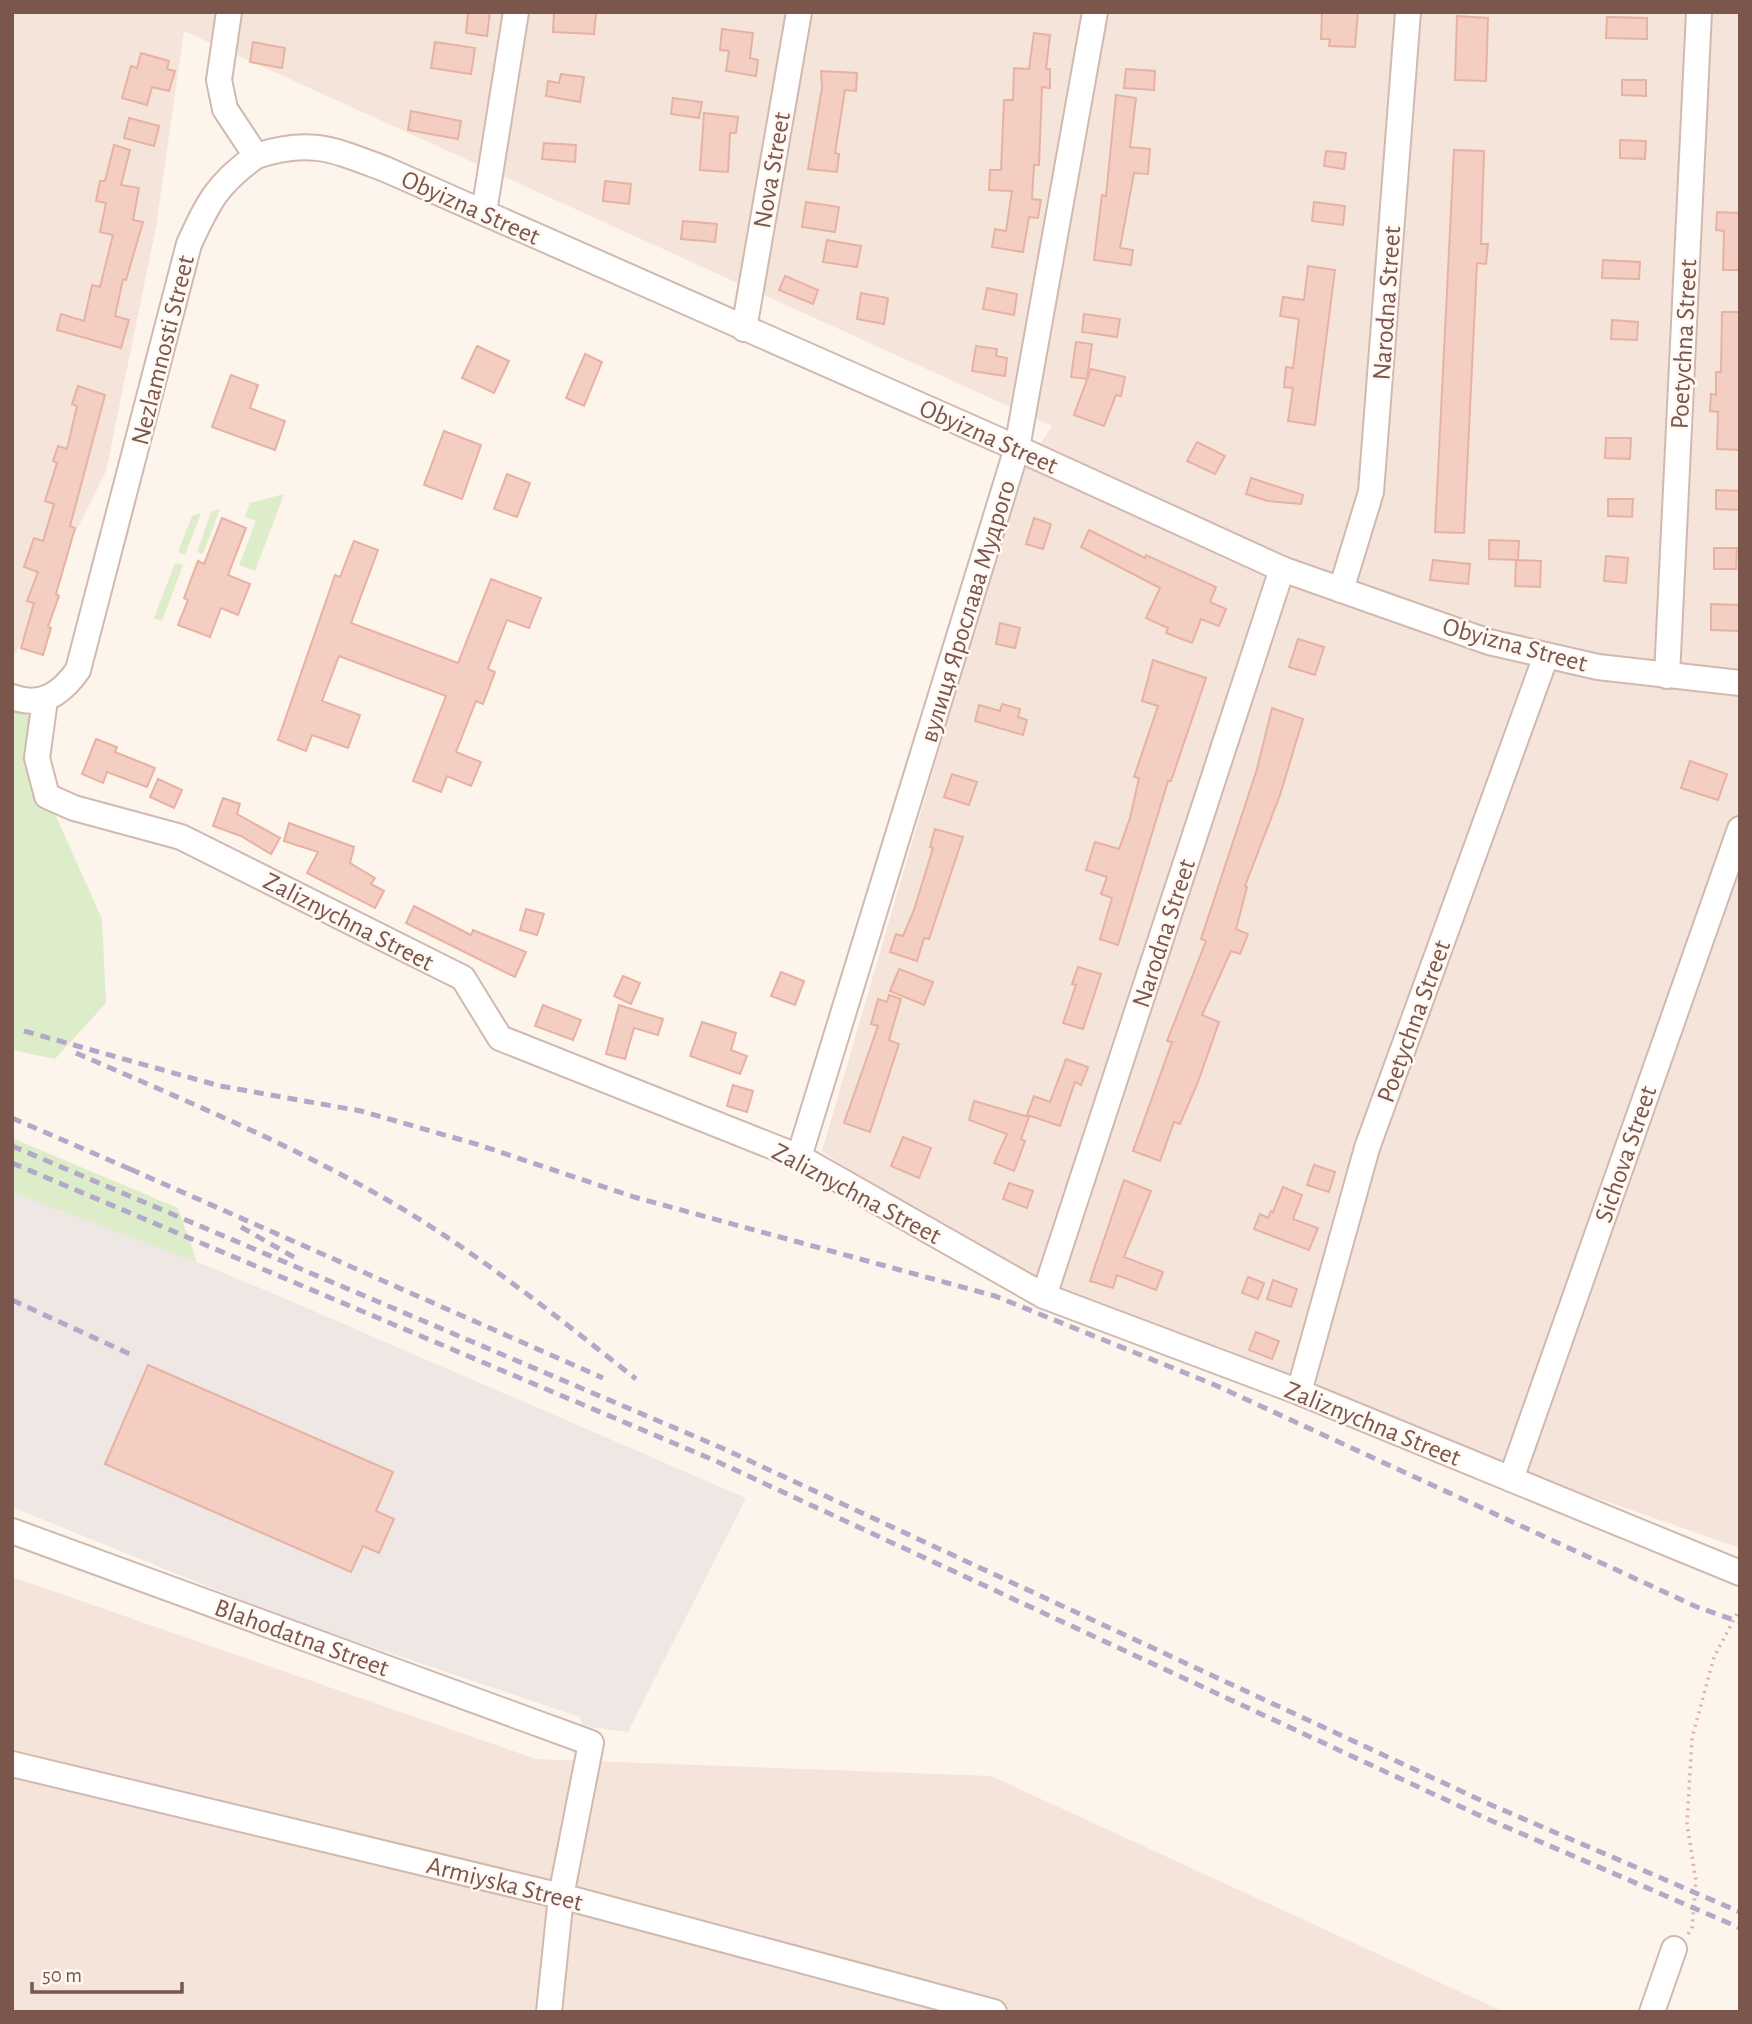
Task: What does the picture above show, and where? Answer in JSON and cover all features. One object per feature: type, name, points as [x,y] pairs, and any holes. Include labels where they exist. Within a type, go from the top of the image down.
[{"type":"street","points":[[229,12],[219,80],[225,109],[256,156]]},
{"type":"street","points":[[484,212],[516,12]]},
{"type":"street","name":"Nova Street","points":[[744,329],[799,12]]},
{"type":"street","name":"вулиця Ярослава Мудрого","points":[[799,1157],[1017,448],[1095,12]]},
{"type":"street","name":"Narodna Street","points":[[1341,590],[1371,492],[1408,12]]},
{"type":"street","name":"Poetychna Street","points":[[1667,676],[1699,12]]},
{"type":"street","name":"Obyizna Street","points":[[256,156],[286,146],[327,147],[484,212],[1017,448],[1282,569],[1341,590],[1489,642],[1546,656],[1598,667],[1740,683]]},
{"type":"street","name":"Nezlamnosti Street","points":[[45,700],[65,688],[78,670],[85,651],[189,244],[208,202],[228,177],[256,156]]},
{"type":"street","name":"Narodna Street","points":[[1044,1297],[1282,569]]},
{"type":"street","name":"Poetychna Street","points":[[1299,1392],[1367,1147],[1546,656]]},
{"type":"street","points":[[12,697],[45,700]]},
{"type":"street","name":"Zaliznychna Street","points":[[45,700],[37,758],[47,796],[74,808],[181,837],[463,978],[500,1038],[799,1157],[1044,1297],[1299,1392],[1740,1573]]},
{"type":"street","name":"Sichova Street","points":[[1511,1479],[1740,829]]},
{"type":"street","name":"Blahodatna Street","points":[[12,1531],[591,1744],[561,1896]]},
{"type":"street","name":"Armiyska Street","points":[[12,1764],[561,1896],[995,2012]]},
{"type":"street","points":[[549,2012],[561,1896]]},
{"type":"street","points":[[1652,2012],[1674,1949]]},
{"type":"path","points":[[1674,1949],[1692,1929],[1696,1881],[1687,1824],[1692,1738],[1714,1657],[1740,1608]]},
{"type":"shaded area","points":[[12,12],[1740,12],[1740,1548],[1040,1304],[822,1151],[1019,476],[1052,426],[184,31],[156,227],[106,471],[12,660]]},
{"type":"shaded area","points":[[12,1186],[272,1293],[746,1498],[628,1732],[583,1726],[580,1717],[283,1617],[12,1507]]},
{"type":"shaded area","points":[[12,1577],[536,1759],[991,1776],[1504,2012],[12,2012]]},
{"type":"green space","points":[[284,494],[255,571],[239,565],[256,521],[245,517],[250,503]]},
{"type":"green space","points":[[220,509],[203,554],[197,552],[211,512]]},
{"type":"green space","points":[[201,513],[185,555],[178,552],[192,516]]},
{"type":"green space","points":[[175,563],[183,565],[162,621],[154,618]]},
{"type":"green space","points":[[12,710],[42,721],[47,796],[102,919],[106,1003],[55,1059],[12,1050]]},
{"type":"green space","points":[[12,1138],[178,1208],[197,1262],[12,1192]]},
{"type":"building","points":[[468,12],[490,12],[487,36],[466,33]]},
{"type":"building","points":[[554,12],[596,12],[594,34],[553,32]]},
{"type":"building","points":[[1322,12],[1358,12],[1355,47],[1329,46],[1330,39],[1321,39]]},
{"type":"building","points":[[1457,16],[1488,18],[1486,81],[1455,80]]},
{"type":"building","points":[[1607,17],[1647,18],[1647,39],[1606,38]]},
{"type":"building","points":[[722,29],[753,33],[750,58],[758,60],[756,76],[726,71],[729,51],[720,50]]},
{"type":"building","points":[[1034,33],[1050,35],[1046,69],[1050,69],[1050,88],[1042,87],[1039,165],[1034,165],[1032,199],[1041,200],[1038,218],[1029,217],[1023,252],[992,247],[995,229],[1006,231],[1012,191],[989,190],[990,170],[1001,170],[1004,100],[1013,100],[1014,68],[1029,69]]},
{"type":"building","points":[[253,42],[285,48],[282,68],[250,62]]},
{"type":"building","points":[[435,42],[475,48],[471,74],[431,68]]},
{"type":"building","points":[[141,53],[169,61],[167,69],[175,71],[169,91],[152,87],[147,105],[122,98],[131,66],[137,68]]},
{"type":"building","points":[[1126,69],[1155,71],[1154,90],[1124,88]]},
{"type":"building","points":[[821,71],[857,73],[856,91],[845,90],[835,153],[839,154],[837,172],[808,169],[822,88]]},
{"type":"building","points":[[561,74],[584,77],[580,102],[546,96],[548,81],[559,83]]},
{"type":"building","points":[[1622,80],[1646,80],[1646,96],[1622,95]]},
{"type":"building","points":[[1116,95],[1136,98],[1130,147],[1150,149],[1148,174],[1134,173],[1120,248],[1133,250],[1131,265],[1094,260],[1102,195],[1106,196]]},
{"type":"building","points":[[673,98],[702,102],[699,118],[671,114]]},
{"type":"building","points":[[411,111],[461,121],[458,139],[408,130]]},
{"type":"building","points":[[704,113],[738,117],[736,133],[730,133],[728,172],[700,170]]},
{"type":"building","points":[[129,118],[159,126],[154,146],[124,138]]},
{"type":"building","points":[[1620,140],[1646,141],[1645,159],[1620,158]]},
{"type":"building","points":[[544,143],[576,145],[575,162],[542,159]]},
{"type":"building","points":[[114,145],[130,150],[121,185],[139,188],[133,220],[143,222],[126,280],[123,279],[115,316],[129,320],[121,348],[57,330],[61,314],[84,321],[92,285],[100,287],[113,235],[100,232],[106,203],[96,201],[100,181],[105,181]]},
{"type":"building","points":[[1454,150],[1484,151],[1481,244],[1488,244],[1486,264],[1477,263],[1464,533],[1435,532]]},
{"type":"building","points":[[1326,151],[1346,153],[1344,169],[1324,166]]},
{"type":"building","points":[[605,181],[631,184],[629,204],[603,201]]},
{"type":"building","points":[[806,202],[839,207],[835,232],[802,227]]},
{"type":"building","points":[[1314,202],[1345,206],[1343,225],[1312,221]]},
{"type":"building","points":[[1717,212],[1740,213],[1740,270],[1723,270],[1724,231],[1716,230]]},
{"type":"building","points":[[683,221],[717,224],[715,242],[681,239]]},
{"type":"building","points":[[827,240],[861,246],[857,267],[823,262]]},
{"type":"building","points":[[1603,260],[1640,262],[1639,279],[1602,278]]},
{"type":"building","points":[[1308,266],[1335,270],[1315,425],[1288,421],[1293,388],[1284,387],[1286,367],[1293,368],[1299,319],[1280,316],[1283,297],[1304,300]]},
{"type":"building","points":[[785,276],[818,290],[813,304],[779,290]]},
{"type":"building","points":[[987,288],[1017,294],[1014,315],[983,309]]},
{"type":"building","points":[[861,293],[888,298],[884,324],[857,319]]},
{"type":"building","points":[[1722,312],[1740,312],[1739,450],[1717,449],[1718,412],[1710,411],[1711,394],[1716,395],[1716,372],[1721,372]]},
{"type":"building","points":[[1084,314],[1120,319],[1117,337],[1082,332]]},
{"type":"building","points":[[1612,320],[1638,322],[1637,340],[1611,339]]},
{"type":"building","points":[[1076,342],[1092,344],[1087,379],[1071,377]]},
{"type":"building","points":[[477,346],[509,361],[494,393],[462,378]]},
{"type":"building","points":[[976,346],[997,349],[996,356],[1007,358],[1005,376],[972,371]]},
{"type":"building","points":[[585,354],[602,362],[584,406],[566,398]]},
{"type":"building","points":[[1091,369],[1125,377],[1121,396],[1116,395],[1104,426],[1074,415]]},
{"type":"building","points":[[231,375],[258,385],[250,408],[285,421],[275,450],[212,427]]},
{"type":"building","points":[[78,386],[105,395],[70,526],[75,528],[56,594],[59,596],[48,627],[51,628],[43,655],[21,648],[34,603],[27,601],[38,572],[24,567],[34,538],[43,541],[54,504],[45,501],[57,463],[53,461],[58,446],[67,449],[77,406],[72,404]]},
{"type":"building","points":[[444,431],[481,445],[462,499],[424,485]]},
{"type":"building","points":[[1606,438],[1631,438],[1630,459],[1605,458]]},
{"type":"building","points":[[1197,442],[1225,456],[1215,474],[1187,461]]},
{"type":"building","points":[[507,474],[530,483],[517,517],[494,509]]},
{"type":"building","points":[[1251,478],[1303,495],[1301,504],[1268,501],[1246,494]]},
{"type":"building","points":[[1716,490],[1740,491],[1740,510],[1716,509]]},
{"type":"building","points":[[1608,499],[1633,499],[1632,517],[1608,516]]},
{"type":"building","points":[[222,518],[246,528],[228,575],[250,584],[238,615],[221,608],[210,637],[178,625],[188,600],[184,598],[198,561],[204,564]]},
{"type":"building","points":[[1034,518],[1051,524],[1043,549],[1026,544]]},
{"type":"building","points":[[1089,530],[1145,558],[1146,555],[1216,587],[1210,602],[1226,609],[1219,626],[1201,619],[1192,643],[1166,633],[1168,628],[1146,618],[1160,588],[1081,547]]},
{"type":"building","points":[[1489,540],[1519,541],[1518,560],[1489,559]]},
{"type":"building","points":[[354,541],[378,550],[351,623],[458,663],[491,579],[541,598],[529,628],[507,620],[488,669],[495,672],[483,704],[476,701],[456,752],[481,762],[471,786],[447,776],[441,792],[413,781],[446,696],[339,656],[322,701],[360,715],[348,748],[312,735],[306,751],[278,740],[335,575],[340,577]]},
{"type":"building","points":[[1714,548],[1737,548],[1736,569],[1714,569]]},
{"type":"building","points":[[1606,556],[1628,558],[1626,583],[1604,581]]},
{"type":"building","points":[[1433,560],[1470,564],[1468,584],[1430,580]]},
{"type":"building","points":[[1516,560],[1541,561],[1540,587],[1515,586]]},
{"type":"building","points":[[1711,604],[1740,605],[1740,631],[1711,630]]},
{"type":"building","points":[[1000,623],[1020,628],[1015,648],[996,644]]},
{"type":"building","points":[[1298,639],[1324,647],[1315,675],[1289,667]]},
{"type":"building","points":[[1153,660],[1206,678],[1171,781],[1168,781],[1118,945],[1100,939],[1112,898],[1101,894],[1107,877],[1086,870],[1095,842],[1119,849],[1130,818],[1139,778],[1134,777],[1158,706],[1142,701]]},
{"type":"building","points":[[1002,704],[1020,709],[1018,717],[1027,720],[1023,735],[975,721],[979,705],[1000,711]]},
{"type":"building","points":[[1272,708],[1303,719],[1280,795],[1245,886],[1247,887],[1236,929],[1248,934],[1240,954],[1231,951],[1202,1015],[1219,1022],[1198,1082],[1180,1124],[1174,1122],[1160,1161],[1133,1151],[1172,1042],[1167,1041],[1206,941],[1201,939],[1257,769]]},
{"type":"building","points":[[96,739],[117,747],[115,752],[155,768],[147,787],[107,772],[103,783],[82,774]]},
{"type":"building","points":[[1690,761],[1727,774],[1718,800],[1681,788]]},
{"type":"building","points":[[952,774],[977,782],[969,805],[944,797]]},
{"type":"building","points":[[158,779],[182,790],[174,808],[150,797]]},
{"type":"building","points":[[223,798],[240,804],[237,814],[280,838],[271,854],[241,836],[213,826]]},
{"type":"building","points":[[289,823],[354,847],[350,863],[375,878],[371,884],[384,891],[375,908],[307,873],[318,852],[284,841]]},
{"type":"building","points":[[935,829],[963,837],[929,939],[924,938],[917,961],[890,952],[896,934],[903,936],[914,910],[933,848],[930,847]]},
{"type":"building","points":[[414,906],[471,935],[473,930],[526,952],[515,977],[406,923]]},
{"type":"building","points":[[526,909],[544,914],[537,935],[520,930]]},
{"type":"building","points":[[1078,967],[1101,974],[1083,1029],[1063,1023],[1076,985],[1072,984]]},
{"type":"building","points":[[899,969],[933,982],[924,1005],[890,991]]},
{"type":"building","points":[[781,972],[804,981],[795,1005],[771,996]]},
{"type":"building","points":[[623,976],[640,983],[631,1004],[614,996]]},
{"type":"building","points":[[889,995],[901,999],[889,1040],[899,1044],[870,1132],[844,1123],[878,1026],[871,1024],[878,999],[887,1002]]},
{"type":"building","points":[[543,1005],[581,1020],[573,1040],[535,1026]]},
{"type":"building","points":[[619,1005],[663,1019],[658,1035],[634,1028],[625,1059],[606,1054]]},
{"type":"building","points":[[702,1022],[736,1033],[731,1050],[747,1056],[740,1074],[690,1056]]},
{"type":"building","points":[[1066,1059],[1088,1067],[1081,1085],[1075,1082],[1060,1126],[1027,1115],[1034,1096],[1050,1102]]},
{"type":"building","points":[[733,1085],[753,1091],[747,1112],[727,1106]]},
{"type":"building","points":[[974,1101],[1029,1117],[1021,1139],[1025,1141],[1014,1171],[994,1163],[1007,1134],[969,1120]]},
{"type":"building","points":[[903,1137],[931,1148],[919,1178],[891,1166]]},
{"type":"building","points":[[1314,1165],[1335,1172],[1329,1192],[1307,1185]]},
{"type":"building","points":[[1124,1180],[1151,1191],[1124,1257],[1163,1272],[1156,1290],[1117,1275],[1113,1288],[1090,1281]]},
{"type":"building","points":[[1009,1183],[1033,1191],[1027,1208],[1003,1199]]},
{"type":"building","points":[[1283,1187],[1302,1195],[1293,1219],[1318,1228],[1309,1250],[1254,1229],[1260,1214],[1268,1218],[1271,1211],[1273,1212]]},
{"type":"building","points":[[1248,1277],[1264,1283],[1258,1299],[1242,1293]]},
{"type":"building","points":[[1273,1280],[1297,1289],[1291,1307],[1267,1299]]},
{"type":"building","points":[[1256,1332],[1279,1341],[1272,1359],[1249,1350]]},
{"type":"building","points":[[148,1365],[393,1472],[376,1511],[394,1519],[379,1553],[363,1546],[351,1572],[105,1464]]},
{"type":"railway","points":[[24,1031],[220,1086],[361,1111],[476,1144],[634,1197],[995,1296],[1215,1385],[1697,1607],[1740,1622]]},
{"type":"railway","points":[[76,1053],[282,1145],[401,1208],[492,1268],[636,1379]]},
{"type":"railway","points":[[12,1118],[139,1173]]},
{"type":"railway","points":[[12,1146],[722,1448],[1489,1804],[1740,1912]]},
{"type":"railway","points":[[12,1163],[716,1461],[1483,1817],[1740,1928]]},
{"type":"railway","points":[[130,1169],[603,1378]]},
{"type":"railway","points":[[241,1227],[299,1260]]},
{"type":"railway","points":[[12,1300],[134,1356]]}]
